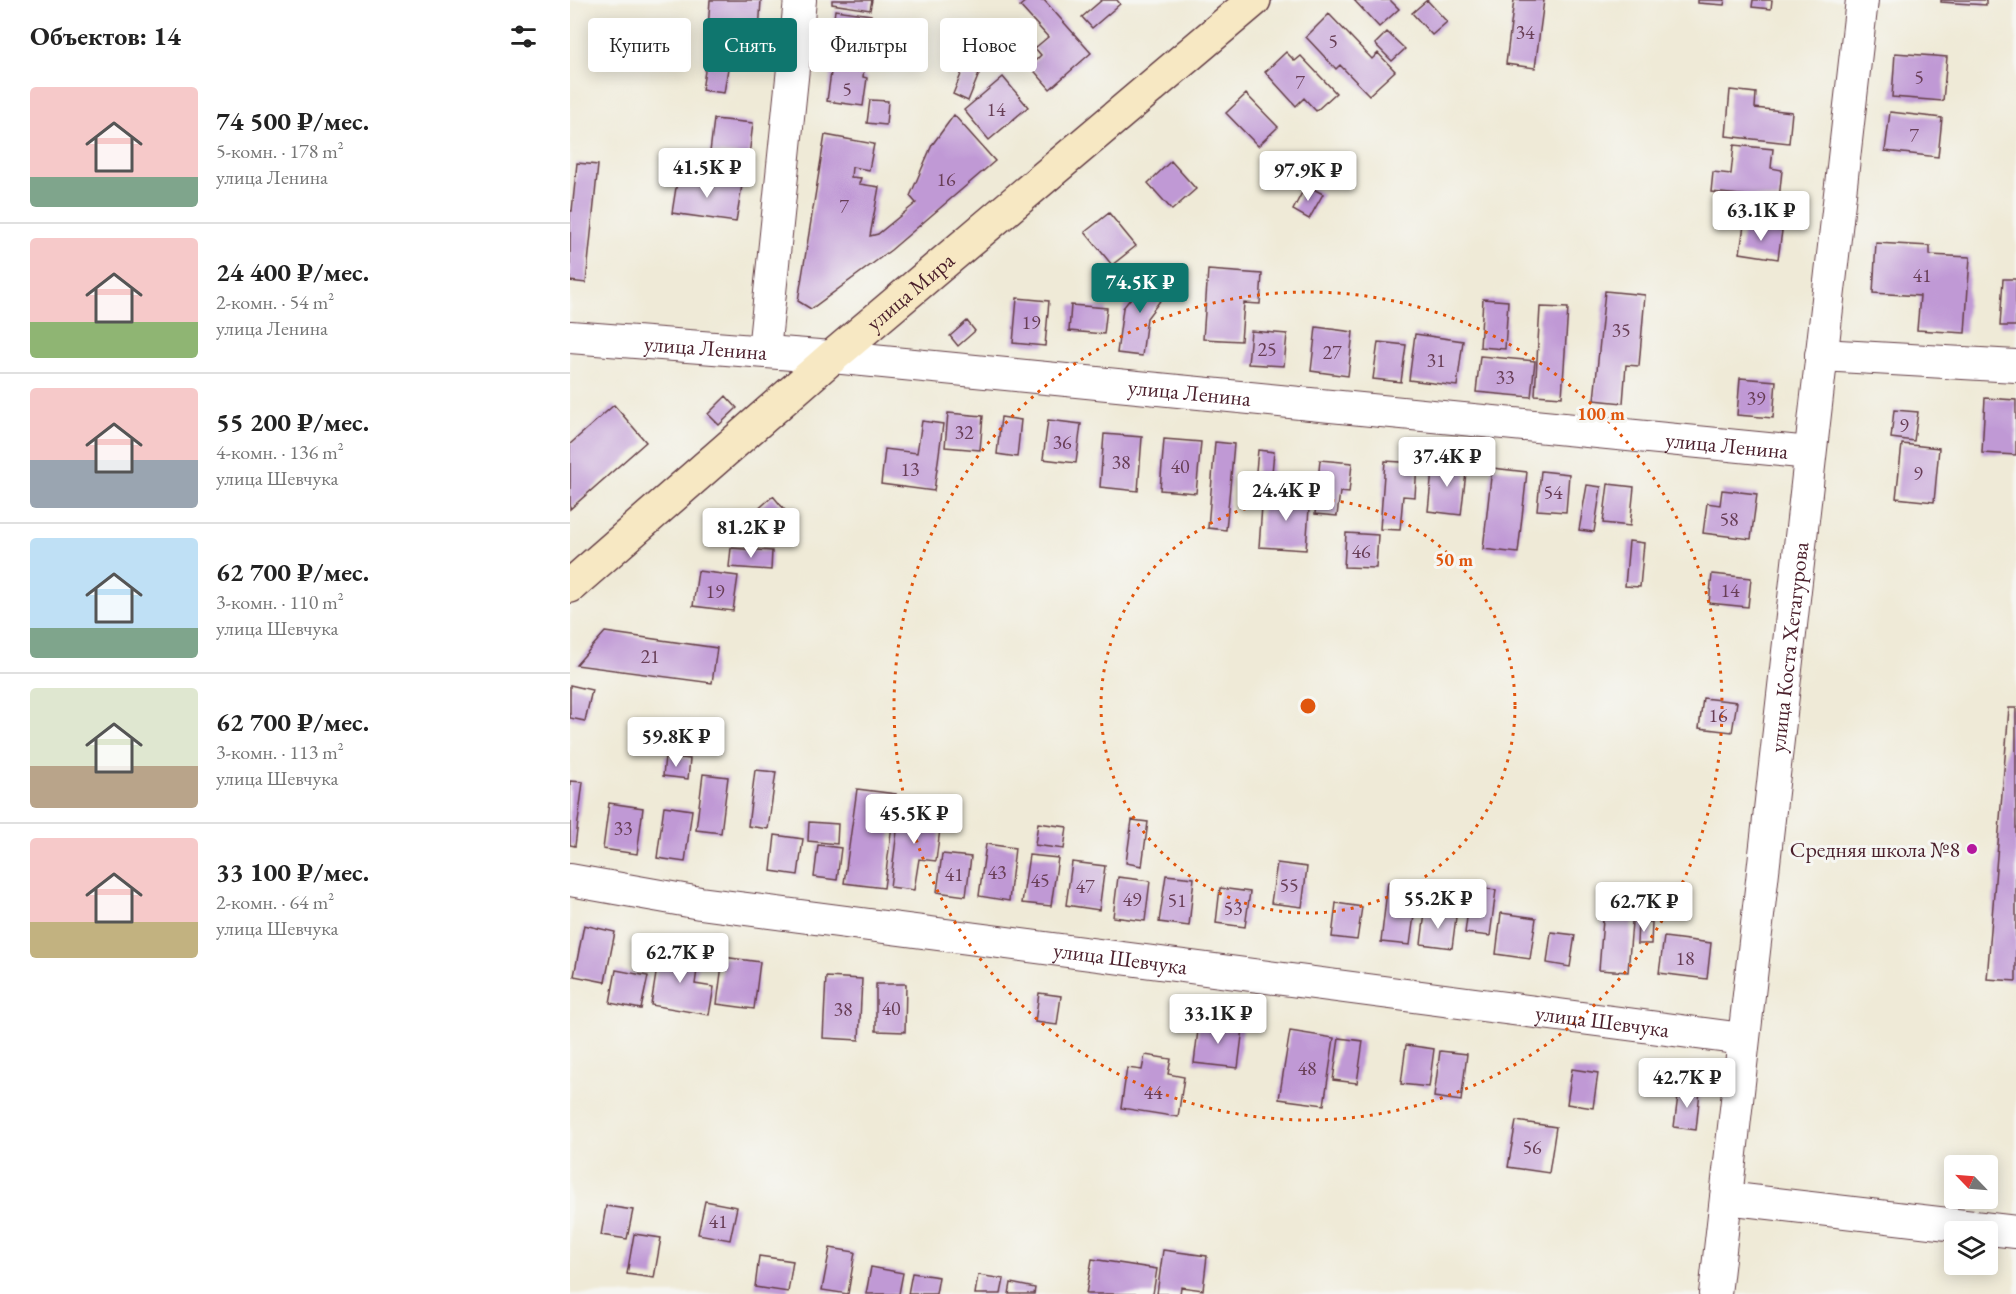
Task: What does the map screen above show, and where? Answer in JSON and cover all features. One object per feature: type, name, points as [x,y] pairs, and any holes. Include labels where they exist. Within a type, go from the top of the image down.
[{"type":"main road","name":"улица Мира","points":[[570,586],[832,357],[1254,0]]},
{"type":"street","points":[[764,351],[800,0]]},
{"type":"street","name":"улица Коста Хетагурова","points":[[1715,1294],[1862,0]]},
{"type":"street","name":"улица Ленина","points":[[570,337],[832,357],[1810,453]]},
{"type":"street","points":[[1821,355],[2016,366]]},
{"type":"street","name":"улица Шевчука","points":[[570,880],[700,903],[1743,1039]]},
{"type":"street","points":[[1726,1198],[2016,1232]]},
{"type":"building","points":[[710,0],[761,0],[760,18],[709,18]]},
{"type":"building","points":[[832,0],[872,0],[870,10],[832,4]]},
{"type":"building","points":[[1027,0],[1044,0],[1091,53],[1050,89],[1035,72],[1037,59],[1041,55],[1037,46],[1048,37],[1037,25],[1037,18],[1031,18],[1020,6]]},
{"type":"building","points":[[1102,0],[1117,0],[1120,4],[1092,28],[1082,17]]},
{"type":"building","points":[[1354,0],[1390,0],[1399,9],[1379,27]]},
{"type":"building","points":[[1427,0],[1447,22],[1432,35],[1412,13]]},
{"type":"building","points":[[1514,0],[1544,0],[1535,68],[1506,64]]},
{"type":"building","points":[[1698,0],[1725,0],[1724,5],[1698,3]]},
{"type":"building","points":[[1753,0],[1772,0],[1771,9],[1752,7]]},
{"type":"building","points":[[1941,0],[1986,0],[1986,5],[1941,2]]},
{"type":"building","points":[[835,10],[871,15],[871,18],[834,18]]},
{"type":"building","points":[[1329,14],[1372,59],[1378,53],[1395,71],[1369,95],[1340,65],[1336,69],[1306,37]]},
{"type":"building","points":[[1387,32],[1405,49],[1392,61],[1375,44]]},
{"type":"building","points":[[1286,52],[1295,61],[1301,56],[1336,93],[1316,111],[1304,98],[1296,106],[1265,72]]},
{"type":"building","points":[[1895,53],[1947,57],[1943,101],[1892,97]]},
{"type":"building","points":[[705,72],[727,72],[724,93],[702,90]]},
{"type":"building","points":[[831,72],[864,72],[863,77],[867,78],[863,106],[827,101]]},
{"type":"building","points":[[962,72],[979,74],[968,101],[953,94]]},
{"type":"building","points":[[1003,77],[1028,107],[989,140],[964,110]]},
{"type":"building","points":[[1730,90],[1756,93],[1755,108],[1792,112],[1789,143],[1726,136]]},
{"type":"building","points":[[1246,94],[1278,127],[1258,146],[1226,113]]},
{"type":"building","points":[[870,100],[888,101],[886,125],[867,123]]},
{"type":"building","points":[[1890,112],[1942,118],[1938,157],[1885,151]]},
{"type":"building","points":[[954,115],[995,161],[891,250],[811,309],[798,301],[825,135],[874,144],[869,170],[852,167],[851,177],[861,178],[859,184],[879,187],[870,236],[878,234],[916,203],[910,196],[932,145]]},
{"type":"building","points":[[714,119],[753,123],[749,156],[710,152]]},
{"type":"building","points":[[1734,145],[1773,149],[1771,168],[1782,170],[1779,199],[1711,192],[1713,172],[1731,174]]},
{"type":"building","points":[[1171,161],[1196,189],[1172,210],[1148,183]]},
{"type":"building","points":[[577,163],[598,165],[586,283],[570,281],[570,211],[572,211]]},
{"type":"building","points":[[678,175],[742,185],[736,222],[672,213]]},
{"type":"building","points":[[1306,185],[1323,194],[1309,219],[1293,210]]},
{"type":"building","points":[[1729,200],[1747,202],[1744,226],[1726,223]]},
{"type":"building","points":[[1109,213],[1136,246],[1112,265],[1085,232]]},
{"type":"building","points":[[1744,225],[1782,231],[1778,259],[1740,253]]},
{"type":"building","points":[[1876,243],[1930,246],[1930,255],[1970,257],[1965,333],[1917,330],[1920,296],[1873,293]]},
{"type":"building","points":[[1153,270],[1172,285],[1147,318],[1142,356],[1117,353],[1123,308]]},
{"type":"building","points":[[1208,270],[1262,274],[1260,304],[1244,303],[1241,341],[1203,339]]},
{"type":"building","points":[[2003,279],[2016,279],[2016,326],[2000,326]]},
{"type":"building","points":[[1605,291],[1645,295],[1639,366],[1626,365],[1623,403],[1594,400]]},
{"type":"building","points":[[1017,298],[1049,301],[1045,346],[1013,343]]},
{"type":"building","points":[[1483,299],[1508,301],[1505,349],[1480,347]]},
{"type":"building","points":[[1071,305],[1107,308],[1104,334],[1069,331]]},
{"type":"building","points":[[1540,307],[1568,308],[1562,397],[1535,395]]},
{"type":"building","points":[[967,321],[975,331],[958,346],[950,336]]},
{"type":"building","points":[[1316,327],[1353,332],[1348,376],[1311,371]]},
{"type":"building","points":[[1251,331],[1287,334],[1284,366],[1248,364]]},
{"type":"building","points":[[1415,334],[1463,341],[1457,386],[1409,380]]},
{"type":"building","points":[[1378,342],[1406,345],[1401,382],[1373,379]]},
{"type":"building","points":[[1480,356],[1535,361],[1531,397],[1476,392]]},
{"type":"building","points":[[1740,378],[1776,381],[1773,418],[1737,415]]},
{"type":"building","points":[[726,396],[737,408],[719,425],[708,414]]},
{"type":"building","points":[[1985,398],[2016,400],[2016,455],[1982,453]]},
{"type":"building","points":[[614,405],[646,442],[570,509],[570,444]]},
{"type":"building","points":[[1894,410],[1918,412],[1914,441],[1891,438]]},
{"type":"building","points":[[948,413],[983,416],[980,450],[945,447]]},
{"type":"building","points":[[1001,417],[1021,420],[1017,457],[997,454]]},
{"type":"building","points":[[1048,420],[1081,424],[1076,463],[1043,459]]},
{"type":"building","points":[[922,421],[943,424],[934,491],[881,484],[885,449],[917,453]]},
{"type":"building","points":[[1104,434],[1142,437],[1138,491],[1100,487]]},
{"type":"building","points":[[1164,439],[1201,442],[1196,493],[1160,490]]},
{"type":"building","points":[[1215,442],[1234,444],[1226,530],[1208,528]]},
{"type":"building","points":[[1902,444],[1939,448],[1934,502],[1896,498]]},
{"type":"building","points":[[1258,450],[1274,452],[1270,494],[1254,492]]},
{"type":"building","points":[[1320,460],[1352,463],[1349,493],[1340,492],[1337,516],[1315,514]]},
{"type":"building","points":[[1385,461],[1417,463],[1415,497],[1403,496],[1400,530],[1380,529]]},
{"type":"building","points":[[1433,461],[1467,464],[1461,515],[1428,511]]},
{"type":"building","points":[[1492,468],[1527,472],[1518,553],[1483,549]]},
{"type":"building","points":[[1541,471],[1569,474],[1566,512],[1537,510]]},
{"type":"building","points":[[1608,484],[1634,487],[1630,526],[1603,523]]},
{"type":"building","points":[[1587,485],[1601,487],[1594,532],[1579,530]]},
{"type":"building","points":[[1722,490],[1757,494],[1751,539],[1703,533],[1707,503],[1720,505]]},
{"type":"building","points":[[1276,492],[1310,495],[1306,550],[1259,547],[1262,506],[1274,507]]},
{"type":"building","points":[[773,496],[788,514],[770,529],[755,512]]},
{"type":"building","points":[[1346,533],[1378,535],[1376,568],[1344,567]]},
{"type":"building","points":[[1629,541],[1644,543],[1640,587],[1625,586]]},
{"type":"building","points":[[731,548],[772,551],[771,570],[729,567]]},
{"type":"building","points":[[698,571],[738,576],[733,611],[693,606]]},
{"type":"building","points":[[1712,574],[1751,578],[1748,607],[1709,603]]},
{"type":"building","points":[[605,632],[717,648],[712,683],[576,665]]},
{"type":"building","points":[[570,685],[592,690],[585,721],[570,718]]},
{"type":"building","points":[[1703,698],[1737,702],[1732,732],[1699,728]]},
{"type":"building","points":[[2009,708],[2016,708],[2016,981],[1987,979]]},
{"type":"building","points":[[665,756],[690,759],[688,779],[663,776]]},
{"type":"building","points":[[755,770],[776,772],[768,829],[748,826]]},
{"type":"building","points":[[703,774],[728,777],[721,833],[696,830]]},
{"type":"building","points":[[570,781],[583,782],[575,846],[570,845]]},
{"type":"building","points":[[857,789],[896,794],[884,888],[844,883]]},
{"type":"building","points":[[609,803],[643,808],[637,854],[603,849]]},
{"type":"building","points":[[664,806],[692,810],[685,862],[657,858]]},
{"type":"building","points":[[900,807],[942,813],[936,861],[919,859],[914,890],[890,887]]},
{"type":"building","points":[[1132,820],[1148,822],[1142,866],[1126,863]]},
{"type":"building","points":[[809,822],[838,824],[837,844],[808,841]]},
{"type":"building","points":[[1038,823],[1067,827],[1064,849],[1035,845]]},
{"type":"building","points":[[775,835],[803,839],[798,875],[771,871]]},
{"type":"building","points":[[986,844],[1015,848],[1009,901],[979,896]]},
{"type":"building","points":[[818,845],[841,848],[837,880],[814,877]]},
{"type":"building","points":[[942,854],[971,857],[966,896],[937,892]]},
{"type":"building","points":[[1029,855],[1058,858],[1051,906],[1022,903]]},
{"type":"building","points":[[1072,862],[1105,866],[1099,910],[1066,905]]},
{"type":"building","points":[[1277,863],[1307,867],[1302,907],[1271,903]]},
{"type":"building","points":[[1166,875],[1194,878],[1189,926],[1159,922]]},
{"type":"building","points":[[1118,877],[1150,881],[1145,921],[1113,917]]},
{"type":"building","points":[[1388,882],[1418,886],[1410,945],[1381,942]]},
{"type":"building","points":[[1471,887],[1496,890],[1490,936],[1465,933]]},
{"type":"building","points":[[1220,888],[1250,892],[1245,927],[1216,923]]},
{"type":"building","points":[[1336,903],[1362,907],[1357,940],[1332,937]]},
{"type":"building","points":[[1604,907],[1633,910],[1628,972],[1599,970]]},
{"type":"building","points":[[1425,913],[1456,917],[1452,948],[1421,944]]},
{"type":"building","points":[[1501,913],[1536,918],[1530,959],[1496,954]]},
{"type":"building","points":[[1638,921],[1652,922],[1651,944],[1637,944]]},
{"type":"building","points":[[584,925],[615,932],[605,982],[574,976]]},
{"type":"building","points":[[1551,932],[1575,935],[1570,967],[1547,963]]},
{"type":"building","points":[[1664,937],[1711,943],[1707,979],[1659,973]]},
{"type":"building","points":[[660,949],[699,956],[695,984],[714,987],[709,1015],[651,1005]]},
{"type":"building","points":[[723,957],[760,962],[754,1009],[717,1004]]},
{"type":"building","points":[[616,970],[648,976],[641,1009],[610,1003]]},
{"type":"building","points":[[826,977],[862,979],[859,1040],[823,1038]]},
{"type":"building","points":[[876,984],[906,984],[905,1032],[876,1031]]},
{"type":"building","points":[[1039,993],[1061,996],[1057,1025],[1035,1022]]},
{"type":"building","points":[[1199,1022],[1243,1028],[1238,1068],[1194,1063]]},
{"type":"building","points":[[1290,1031],[1334,1038],[1324,1105],[1279,1099]]},
{"type":"building","points":[[1339,1038],[1363,1041],[1357,1083],[1333,1080]]},
{"type":"building","points":[[1406,1045],[1434,1049],[1429,1087],[1401,1084]]},
{"type":"building","points":[[1440,1051],[1467,1054],[1461,1101],[1434,1097]]},
{"type":"building","points":[[1145,1055],[1171,1059],[1168,1074],[1184,1077],[1178,1117],[1121,1108],[1127,1068],[1142,1070]]},
{"type":"building","points":[[1572,1069],[1598,1073],[1593,1108],[1567,1104]]},
{"type":"building","points":[[1679,1088],[1700,1091],[1696,1130],[1674,1127]]},
{"type":"building","points":[[1516,1121],[1556,1127],[1549,1173],[1508,1167]]},
{"type":"building","points":[[705,1201],[737,1207],[730,1240],[698,1234]]},
{"type":"building","points":[[606,1206],[633,1210],[627,1239],[601,1235]]},
{"type":"building","points":[[634,1234],[661,1238],[654,1278],[627,1274]]},
{"type":"building","points":[[830,1248],[855,1252],[848,1294],[822,1290]]},
{"type":"building","points":[[1163,1250],[1207,1256],[1203,1290],[1181,1287],[1180,1294],[1157,1294]]},
{"type":"building","points":[[759,1256],[793,1261],[788,1292],[755,1287]]},
{"type":"building","points":[[1092,1259],[1157,1269],[1153,1294],[1086,1294]]},
{"type":"building","points":[[871,1267],[903,1273],[899,1294],[866,1294]]},
{"type":"building","points":[[912,1273],[939,1277],[936,1294],[908,1294]]},
{"type":"building","points":[[978,1275],[1004,1279],[1001,1294],[975,1294]]},
{"type":"building","points":[[1011,1283],[1035,1288],[1034,1294],[1009,1294]]},
{"type":"place","name":"Средняя школа №8","points":[[1972,849]]}]
